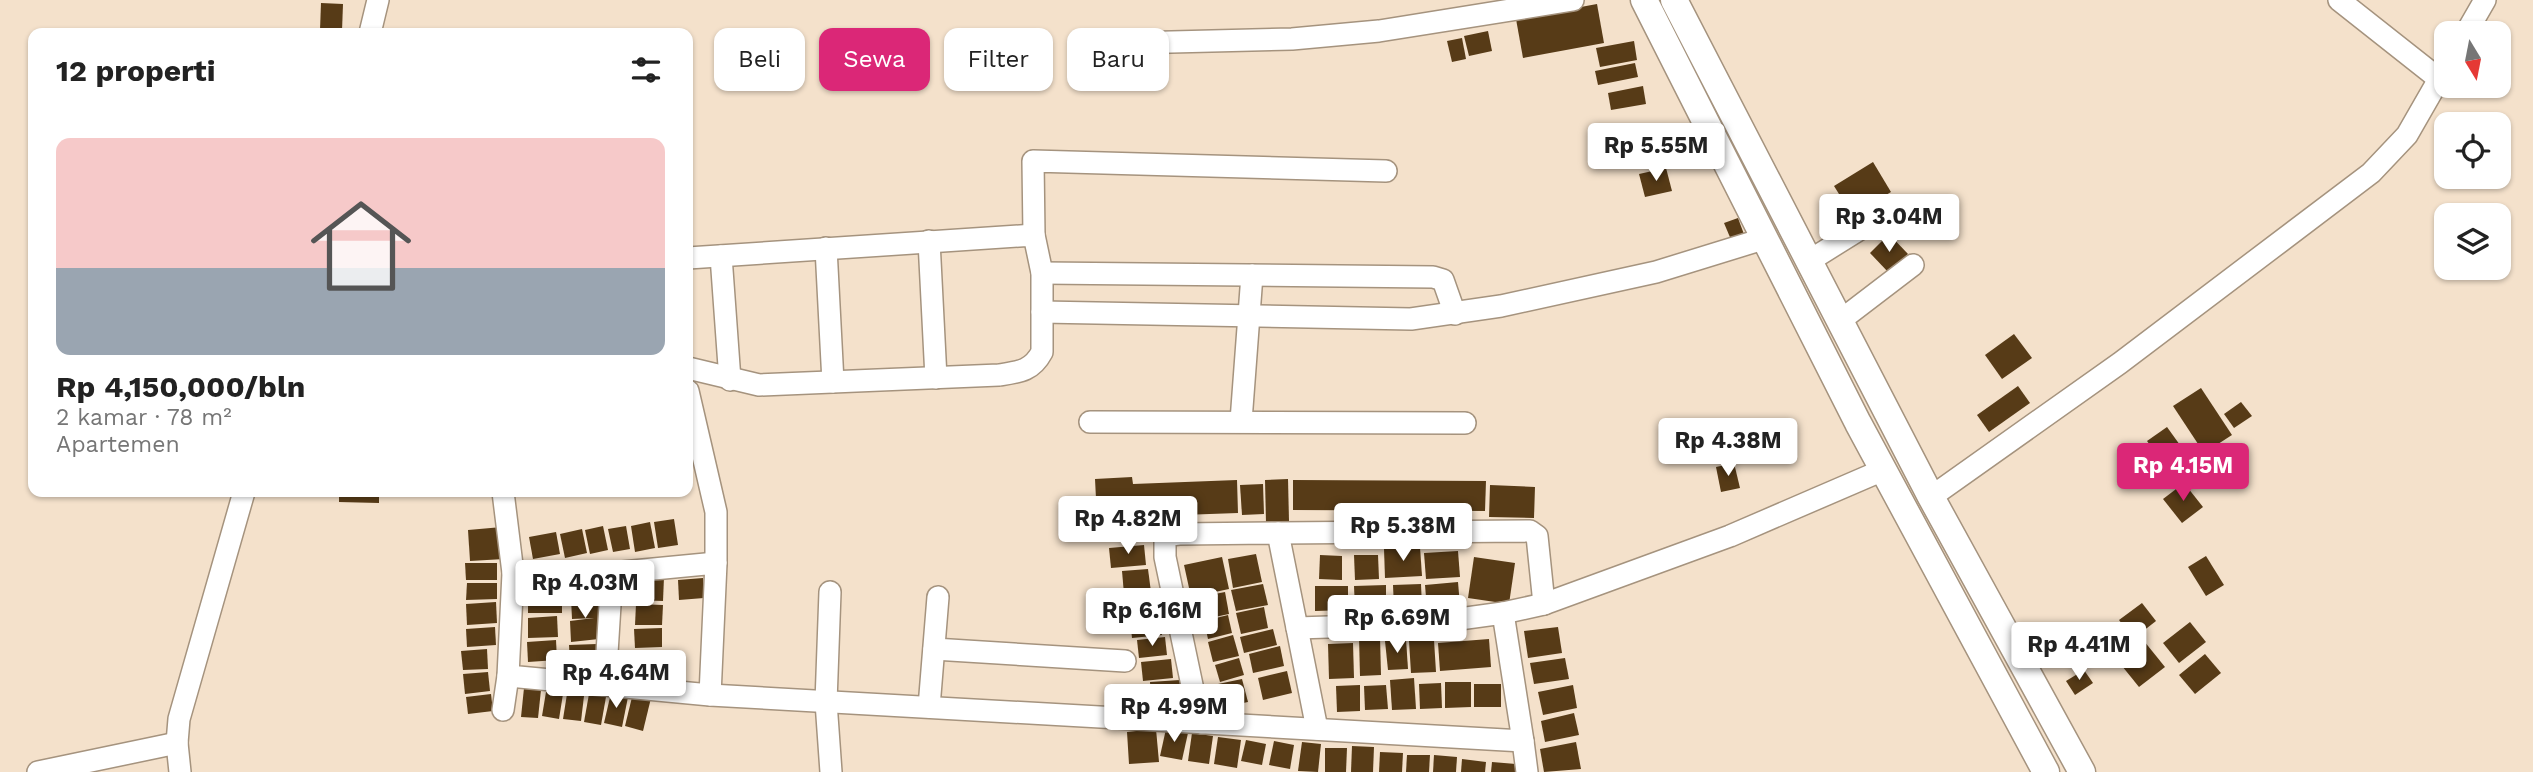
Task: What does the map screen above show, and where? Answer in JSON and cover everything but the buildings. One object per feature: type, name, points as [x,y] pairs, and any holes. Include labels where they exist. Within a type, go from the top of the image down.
[{"type":"street","points":[[371,28],[378,0]]},
{"type":"street","points":[[1169,42],[1265,40],[1379,31],[1573,0]]},
{"type":"street","points":[[1644,0],[1763,239],[1883,470],[2046,772]]},
{"type":"street","points":[[1674,0],[1931,497],[2082,772]]},
{"type":"street","points":[[2339,0],[2434,67]]},
{"type":"street","points":[[2473,21],[2485,0]]},
{"type":"street","points":[[1931,497],[2120,363],[2371,173],[2407,135],[2434,88]]},
{"type":"street","points":[[693,369],[759,385],[999,375],[1025,371],[1036,362],[1042,352],[1042,273],[1034,235],[1033,161],[1386,171]]},
{"type":"street","points":[[1809,261],[1897,206]]},
{"type":"street","points":[[693,258],[1034,235]]},
{"type":"street","points":[[1042,312],[1411,319],[1455,314],[1656,272],[1763,239]]},
{"type":"street","points":[[929,241],[936,378]]},
{"type":"street","points":[[826,248],[833,382]]},
{"type":"street","points":[[721,256],[730,380]]},
{"type":"street","points":[[1841,320],[1913,265]]},
{"type":"street","points":[[1042,273],[1433,278],[1443,280],[1448,286],[1455,314]]},
{"type":"street","points":[[1241,421],[1252,275]]},
{"type":"street","points":[[1090,422],[1465,422]]},
{"type":"street","points":[[693,430],[696,454],[716,512],[710,695]]},
{"type":"street","points":[[1297,628],[1423,624],[1503,613],[1544,604],[1730,536],[1883,470]]},
{"type":"street","points":[[180,772],[177,743],[179,719],[243,497]]},
{"type":"street","points":[[503,710],[508,676],[513,573],[504,497]]},
{"type":"street","points":[[1200,723],[1165,557],[1165,541],[1171,535],[1530,531],[1537,536],[1544,604]]},
{"type":"street","points":[[1278,533],[1317,729]]},
{"type":"street","points":[[513,573],[612,573],[716,562]]},
{"type":"street","points":[[605,685],[612,573]]},
{"type":"street","points":[[830,592],[826,702],[831,772]]},
{"type":"street","points":[[929,707],[938,597]]},
{"type":"street","points":[[1503,613],[1527,772]]},
{"type":"street","points":[[934,649],[1125,661]]},
{"type":"street","points":[[508,676],[710,695],[1523,741]]},
{"type":"street","points":[[38,772],[90,767],[177,743]]}]
